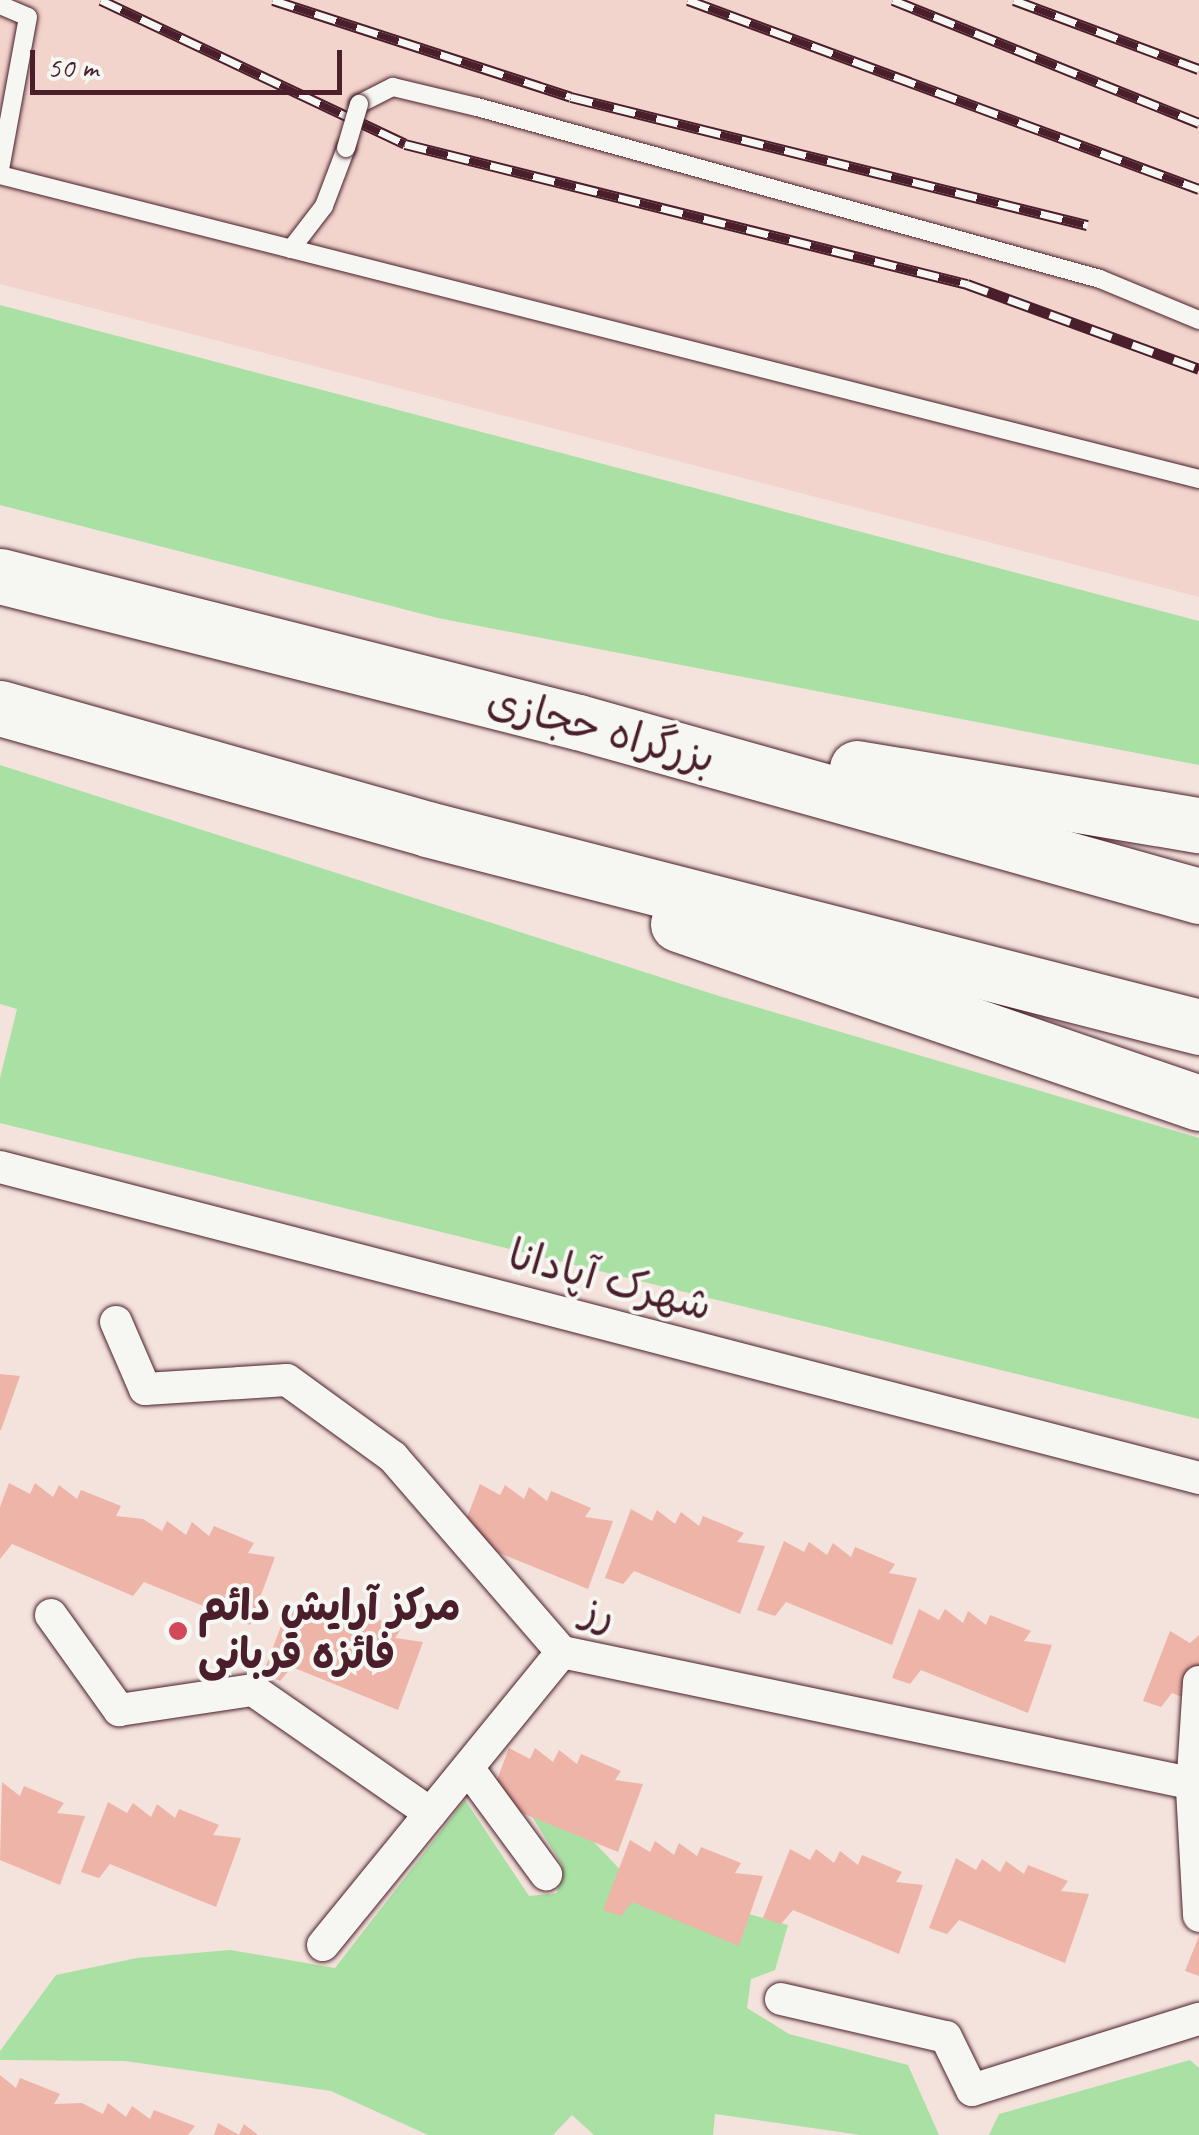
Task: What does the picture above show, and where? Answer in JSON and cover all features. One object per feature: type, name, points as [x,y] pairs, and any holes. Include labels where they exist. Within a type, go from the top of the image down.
[{"type":"highway","name":"بزرگراه حجازی","points":[[0,576],[578,722],[1199,896]]},
{"type":"highway","points":[[0,708],[427,829],[1199,1026]]},
{"type":"highway","points":[[578,722],[1199,825]]},
{"type":"highway","points":[[427,829],[779,962],[1199,1103]]},
{"type":"street","name":"شهرک آپادانا","points":[[0,1167],[1199,1478]]},
{"type":"street","name":"رز","points":[[116,1322],[145,1388],[287,1380],[393,1457],[562,1652],[1196,1784]]},
{"type":"street","points":[[51,1615],[119,1710],[253,1690],[430,1814]]},
{"type":"street","points":[[323,1945],[562,1652]]},
{"type":"street","points":[[1199,1682],[1199,1916]]},
{"type":"street","points":[[468,1768],[546,1874]]},
{"type":"street","points":[[781,1999],[946,2037],[972,2090],[1199,2019]]},
{"type":"lane","points":[[0,5],[27,8],[0,172],[1199,479]]},
{"type":"lane","points":[[290,249],[324,206],[359,104],[393,87],[1100,279],[1199,320]]},
{"type":"shaded area","points":[[0,0],[1199,0],[1199,597],[0,284]]},
{"type":"green space","points":[[0,305],[1199,621],[1199,765],[438,618],[0,505]]},
{"type":"green space","points":[[0,765],[719,996],[1199,1138],[1199,1419],[0,1123],[0,1078],[17,1009],[0,1004]]},
{"type":"green space","points":[[515,1789],[569,1816],[631,1881],[788,1925],[775,1970],[751,1979],[747,2008],[789,2034],[908,2065],[939,2135],[861,2135],[715,2114],[713,2135],[594,2135],[572,2115],[553,2135],[428,2135],[331,2091],[125,2061],[0,2060],[0,2051],[56,1975],[137,1958],[230,1950],[335,1968],[465,1800],[529,1896],[557,1893],[562,1865]]},
{"type":"green space","points":[[1190,2060],[1199,2068],[1199,2135],[989,2135],[999,2114]]},
{"type":"building","points":[[0,1374],[20,1376],[1,1430],[0,1430]]},
{"type":"building","points":[[9,1483],[30,1494],[35,1483],[53,1497],[59,1485],[77,1499],[81,1490],[121,1506],[116,1516],[143,1519],[162,1531],[167,1521],[186,1535],[192,1522],[209,1536],[214,1526],[254,1543],[248,1553],[275,1557],[250,1625],[144,1582],[133,1596],[12,1544],[0,1559],[0,1507]]},
{"type":"building","points":[[480,1484],[500,1495],[505,1485],[524,1499],[529,1487],[547,1501],[551,1491],[591,1508],[585,1517],[613,1521],[588,1589],[482,1546],[471,1560],[453,1553]]},
{"type":"building","points":[[631,1509],[652,1521],[657,1510],[675,1524],[681,1512],[699,1526],[703,1516],[744,1533],[737,1542],[765,1546],[740,1614],[634,1571],[623,1584],[605,1578]]},
{"type":"building","points":[[784,1541],[804,1552],[809,1542],[827,1555],[833,1543],[851,1557],[855,1547],[895,1564],[889,1573],[917,1578],[892,1645],[786,1602],[775,1616],[757,1610]]},
{"type":"building","points":[[289,1605],[309,1616],[315,1606],[333,1620],[339,1608],[357,1622],[361,1612],[401,1629],[395,1638],[423,1642],[398,1710],[292,1667],[280,1681],[263,1674]]},
{"type":"building","points":[[919,1609],[939,1620],[945,1609],[963,1623],[968,1611],[986,1625],[990,1615],[1031,1631],[1024,1641],[1052,1645],[1028,1713],[921,1670],[910,1684],[892,1678]]},
{"type":"building","points":[[1170,1631],[1190,1643],[1199,1635],[1199,1704],[1172,1693],[1161,1707],[1143,1701]]},
{"type":"building","points":[[509,1748],[530,1759],[535,1748],[553,1762],[559,1750],[577,1764],[581,1754],[621,1771],[615,1780],[643,1784],[618,1852],[512,1809],[500,1823],[483,1817]]},
{"type":"building","points":[[2,1782],[20,1796],[24,1786],[64,1803],[57,1813],[85,1816],[60,1885],[0,1860]]},
{"type":"building","points":[[108,1802],[127,1813],[133,1803],[151,1817],[157,1804],[175,1818],[179,1809],[219,1825],[213,1835],[241,1838],[216,1907],[110,1864],[99,1878],[81,1872]]},
{"type":"building","points":[[630,1840],[650,1852],[655,1841],[674,1855],[679,1843],[697,1856],[701,1847],[741,1863],[735,1873],[763,1876],[739,1946],[632,1902],[621,1916],[603,1910]]},
{"type":"building","points":[[790,1849],[810,1860],[816,1849],[834,1863],[840,1851],[858,1865],[862,1855],[902,1872],[896,1882],[923,1885],[899,1954],[793,1910],[781,1924],[763,1918]]},
{"type":"building","points":[[956,1858],[976,1870],[982,1859],[1000,1872],[1006,1861],[1024,1874],[1028,1865],[1068,1881],[1061,1891],[1089,1894],[1065,1963],[959,1920],[947,1934],[929,1928]]},
{"type":"building","points":[[1199,1936],[1199,1976],[1185,1971]]},
{"type":"building","points":[[0,2075],[16,2088],[20,2078],[60,2094],[54,2104],[82,2103],[103,2114],[108,2103],[126,2117],[132,2106],[150,2119],[154,2110],[195,2126],[188,2135],[0,2135]]},
{"type":"building","points":[[218,2123],[239,2135],[214,2135]]},
{"type":"building","points":[[244,2124],[258,2135],[239,2135]]},
{"type":"railway","points":[[101,0],[405,144],[967,284],[1199,369]]},
{"type":"railway","points":[[273,0],[571,97],[1087,225]]},
{"type":"railway","points":[[688,0],[1199,189]]},
{"type":"railway","points":[[893,0],[1199,123]]},
{"type":"railway","points":[[1014,0],[1199,69]]},
{"type":"place","name":"مرکز آرایش دائم فائزه قربانی","points":[[178,1631]]}]
